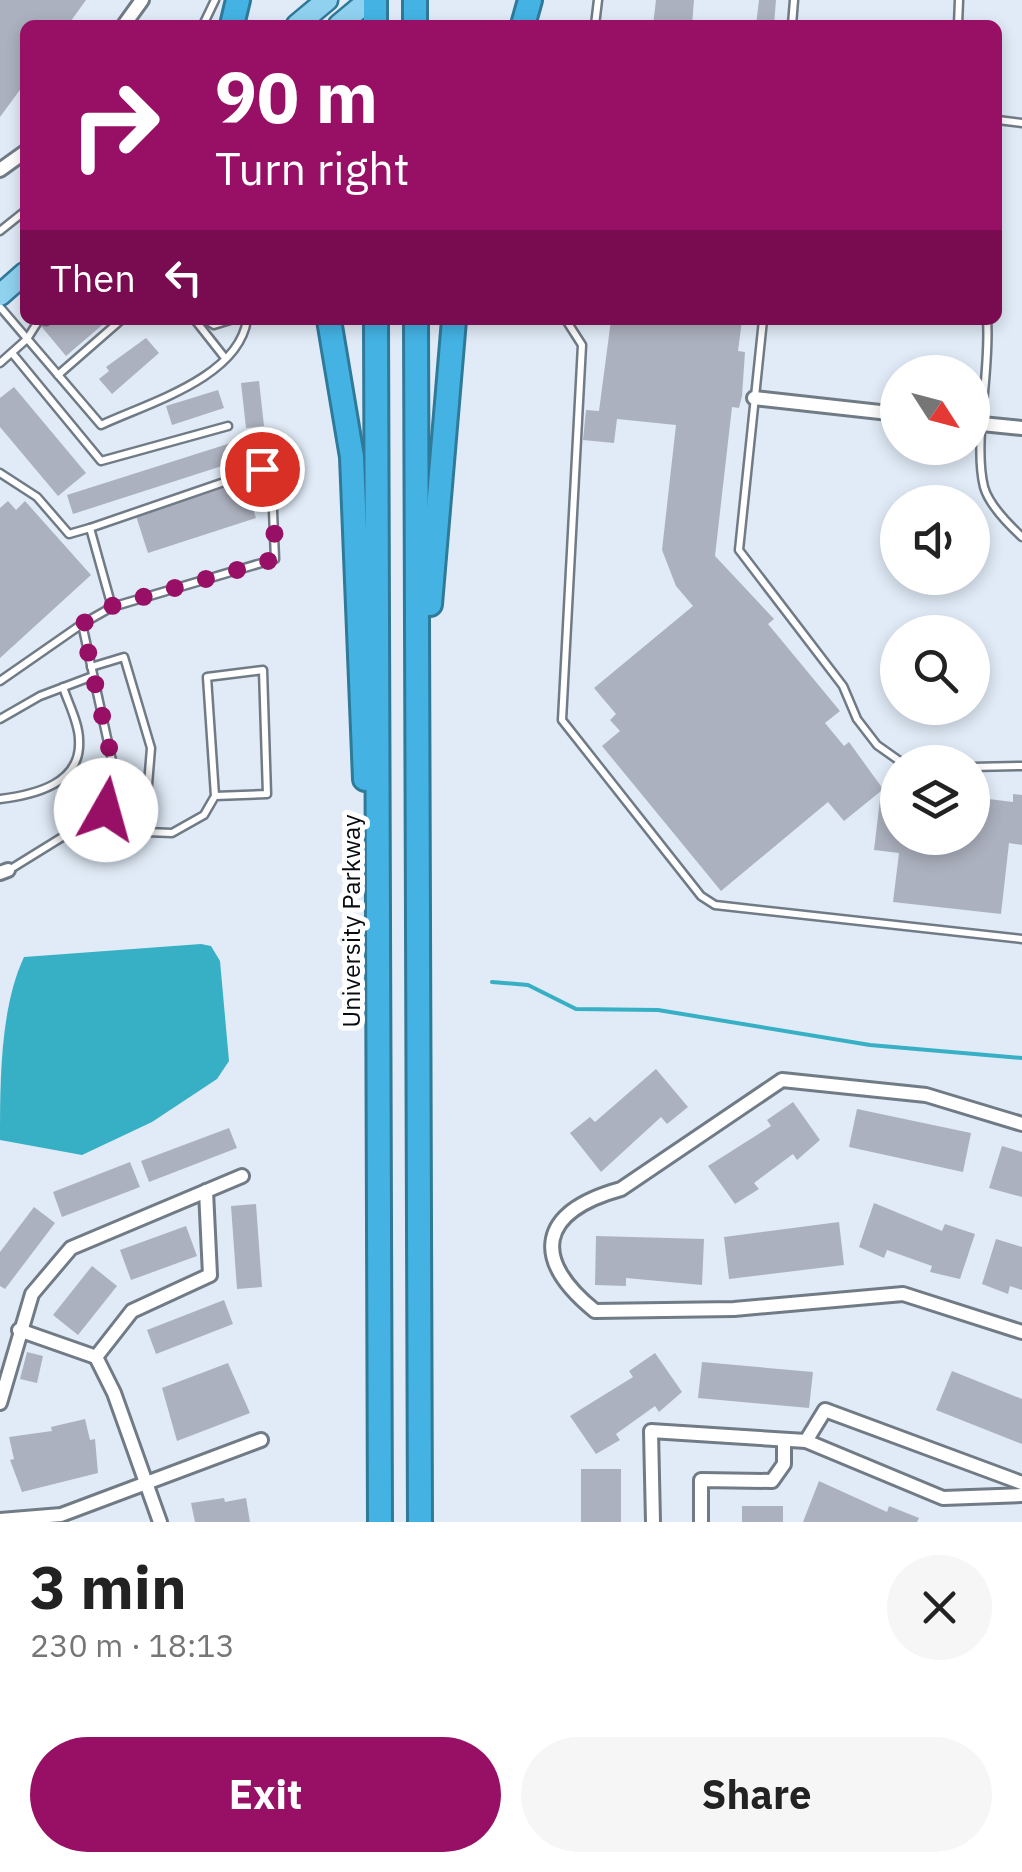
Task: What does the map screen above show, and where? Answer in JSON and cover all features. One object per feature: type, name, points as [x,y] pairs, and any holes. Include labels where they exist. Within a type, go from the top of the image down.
[{"type":"highway","points":[[329,325],[352,457],[361,742],[378,846]]},
{"type":"highway","name":"University Parkway","points":[[376,325],[380,1522]]},
{"type":"highway","points":[[416,325],[420,1522]]},
{"type":"highway","points":[[417,702],[454,325]]},
{"type":"main road","points":[[303,20],[327,0]]},
{"type":"main road","points":[[346,20],[372,0]]},
{"type":"main road","points":[[0,295],[20,278]]},
{"type":"street","points":[[754,398],[880,412]]},
{"type":"street","points":[[990,425],[1022,428]]},
{"type":"street","points":[[1022,1124],[926,1095],[782,1080],[621,1189],[590,1198],[569,1213],[553,1235],[551,1256],[565,1287],[596,1312],[734,1309],[902,1294],[1022,1332]]},
{"type":"street","points":[[0,1403],[32,1294],[72,1248],[242,1176]]},
{"type":"street","points":[[96,1357],[132,1311],[210,1275],[206,1191]]},
{"type":"street","points":[[20,1330],[96,1357],[160,1522]]},
{"type":"street","points":[[806,1441],[825,1410],[1022,1483]]},
{"type":"street","points":[[653,1522],[651,1432],[806,1441],[943,1498],[1022,1495]]},
{"type":"street","points":[[0,1520],[61,1516],[261,1440]]},
{"type":"street","points":[[701,1522],[701,1480],[772,1482],[784,1464],[784,1440]]},
{"type":"lane","points":[[0,231],[20,215]]},
{"type":"lane","points":[[0,307],[100,425],[208,374],[244,340],[246,325]]},
{"type":"lane","points":[[0,364],[39,325]]},
{"type":"lane","points":[[58,375],[74,354],[111,325]]},
{"type":"lane","points":[[198,325],[226,358]]},
{"type":"lane","points":[[569,325],[582,345],[562,720],[701,896],[715,905],[1022,939]]},
{"type":"lane","points":[[762,325],[740,550],[843,686],[869,734],[882,745]]},
{"type":"lane","points":[[987,325],[990,355]]},
{"type":"lane","points":[[12,353],[101,461],[228,426]]},
{"type":"lane","points":[[982,465],[984,487],[1005,521],[1022,537]]},
{"type":"lane","points":[[0,474],[37,497],[69,534],[262,469],[274,511],[275,559],[112,606],[0,682]]},
{"type":"lane","points":[[90,528],[112,606]]},
{"type":"lane","points":[[82,624],[116,779],[106,810],[108,821],[121,831],[172,833],[204,815],[214,796],[207,677],[263,670],[267,794],[214,796]]},
{"type":"lane","points":[[0,719],[124,657],[151,748],[147,797]]},
{"type":"lane","points":[[0,799],[31,796],[58,784],[77,760],[80,739],[63,687]]},
{"type":"lane","points":[[990,767],[1022,766]]},
{"type":"lane","points":[[4,872],[106,810]]},
{"type":"water","points":[[211,946],[220,961],[229,1061],[217,1079],[152,1122],[82,1155],[0,1140],[6,1022],[24,957]]},
{"type":"building","points":[[0,0],[86,0],[72,20],[20,20],[20,90],[0,117]]},
{"type":"building","points":[[656,0],[694,0],[692,20],[654,20]]},
{"type":"building","points":[[759,0],[776,0],[774,20],[757,20]]},
{"type":"building","points":[[42,325],[102,325],[66,356]]},
{"type":"building","points":[[610,325],[741,325],[738,351],[745,352],[742,396],[739,408],[732,407],[715,556],[774,619],[768,624],[840,711],[825,723],[844,746],[849,742],[880,785],[880,792],[844,821],[828,802],[721,891],[602,746],[620,731],[610,720],[616,714],[594,688],[693,606],[676,586],[662,550],[676,425],[617,419],[614,443],[583,440],[586,410],[599,411]]},
{"type":"building","points":[[146,338],[159,353],[112,394],[99,379],[109,371],[106,367]]},
{"type":"building","points":[[259,381],[264,426],[246,428],[241,383]]},
{"type":"building","points":[[14,387],[86,473],[58,496],[0,427],[0,398]]},
{"type":"building","points":[[218,390],[224,408],[172,425],[166,406]]},
{"type":"building","points":[[256,435],[262,453],[73,514],[67,495]]},
{"type":"building","points":[[244,481],[256,518],[148,553],[136,516]]},
{"type":"building","points":[[8,501],[16,510],[25,501],[91,575],[0,658],[0,508]]},
{"type":"building","points":[[1013,794],[1022,795],[1022,845],[1009,843],[1001,914],[893,902],[899,855],[990,855],[990,799],[1013,802]]},
{"type":"building","points":[[880,799],[880,851],[874,850]]},
{"type":"building","points":[[656,1069],[688,1107],[667,1124],[661,1117],[601,1172],[570,1133],[590,1117],[595,1122]]},
{"type":"building","points":[[793,1102],[820,1140],[797,1160],[793,1154],[754,1183],[759,1189],[735,1204],[708,1166],[771,1126],[767,1120]]},
{"type":"building","points":[[857,1109],[971,1133],[963,1172],[849,1147]]},
{"type":"building","points":[[229,1128],[237,1148],[149,1182],[141,1161]]},
{"type":"building","points":[[1002,1146],[1022,1152],[1022,1197],[989,1188]]},
{"type":"building","points":[[130,1162],[140,1187],[62,1217],[53,1192]]},
{"type":"building","points":[[874,1203],[942,1231],[945,1224],[975,1234],[960,1279],[930,1272],[932,1266],[887,1250],[884,1258],[859,1247]]},
{"type":"building","points":[[256,1204],[262,1287],[237,1289],[231,1206]]},
{"type":"building","points":[[34,1207],[55,1223],[5,1289],[0,1286],[0,1252]]},
{"type":"building","points":[[839,1222],[844,1265],[729,1279],[724,1237]]},
{"type":"building","points":[[186,1226],[197,1256],[131,1280],[120,1250]]},
{"type":"building","points":[[596,1236],[704,1239],[702,1285],[626,1278],[626,1286],[595,1285]]},
{"type":"building","points":[[996,1239],[1022,1247],[1022,1290],[1010,1286],[1008,1294],[982,1284]]},
{"type":"building","points":[[92,1266],[117,1286],[78,1335],[53,1315]]},
{"type":"building","points":[[224,1300],[233,1324],[156,1354],[147,1330]]},
{"type":"building","points":[[27,1352],[43,1356],[37,1383],[20,1379]]},
{"type":"building","points":[[655,1353],[682,1392],[659,1412],[655,1406],[616,1434],[620,1440],[596,1454],[570,1416],[633,1377],[629,1371]]},
{"type":"building","points":[[702,1362],[813,1372],[809,1408],[698,1398]]},
{"type":"building","points":[[228,1363],[250,1413],[177,1441],[162,1388]]},
{"type":"building","points":[[952,1371],[1022,1399],[1022,1444],[936,1410]]},
{"type":"building","points":[[85,1419],[90,1440],[95,1439],[98,1473],[22,1492],[10,1460],[14,1459],[9,1437],[52,1431],[51,1427]]},
{"type":"building","points":[[581,1469],[621,1469],[621,1522],[581,1522]]},
{"type":"building","points":[[819,1481],[887,1512],[889,1506],[919,1518],[917,1522],[803,1522]]},
{"type":"building","points":[[224,1498],[225,1502],[246,1498],[250,1522],[195,1522],[191,1503]]},
{"type":"building","points":[[742,1506],[783,1506],[783,1522],[742,1522]]},
{"type":"waterway","points":[[492,982],[528,985],[576,1009],[658,1010],[870,1045],[1022,1058]]},
{"type":"route","points":[[106,810],[116,779],[82,624],[112,606],[275,559],[274,511],[262,469]]}]
